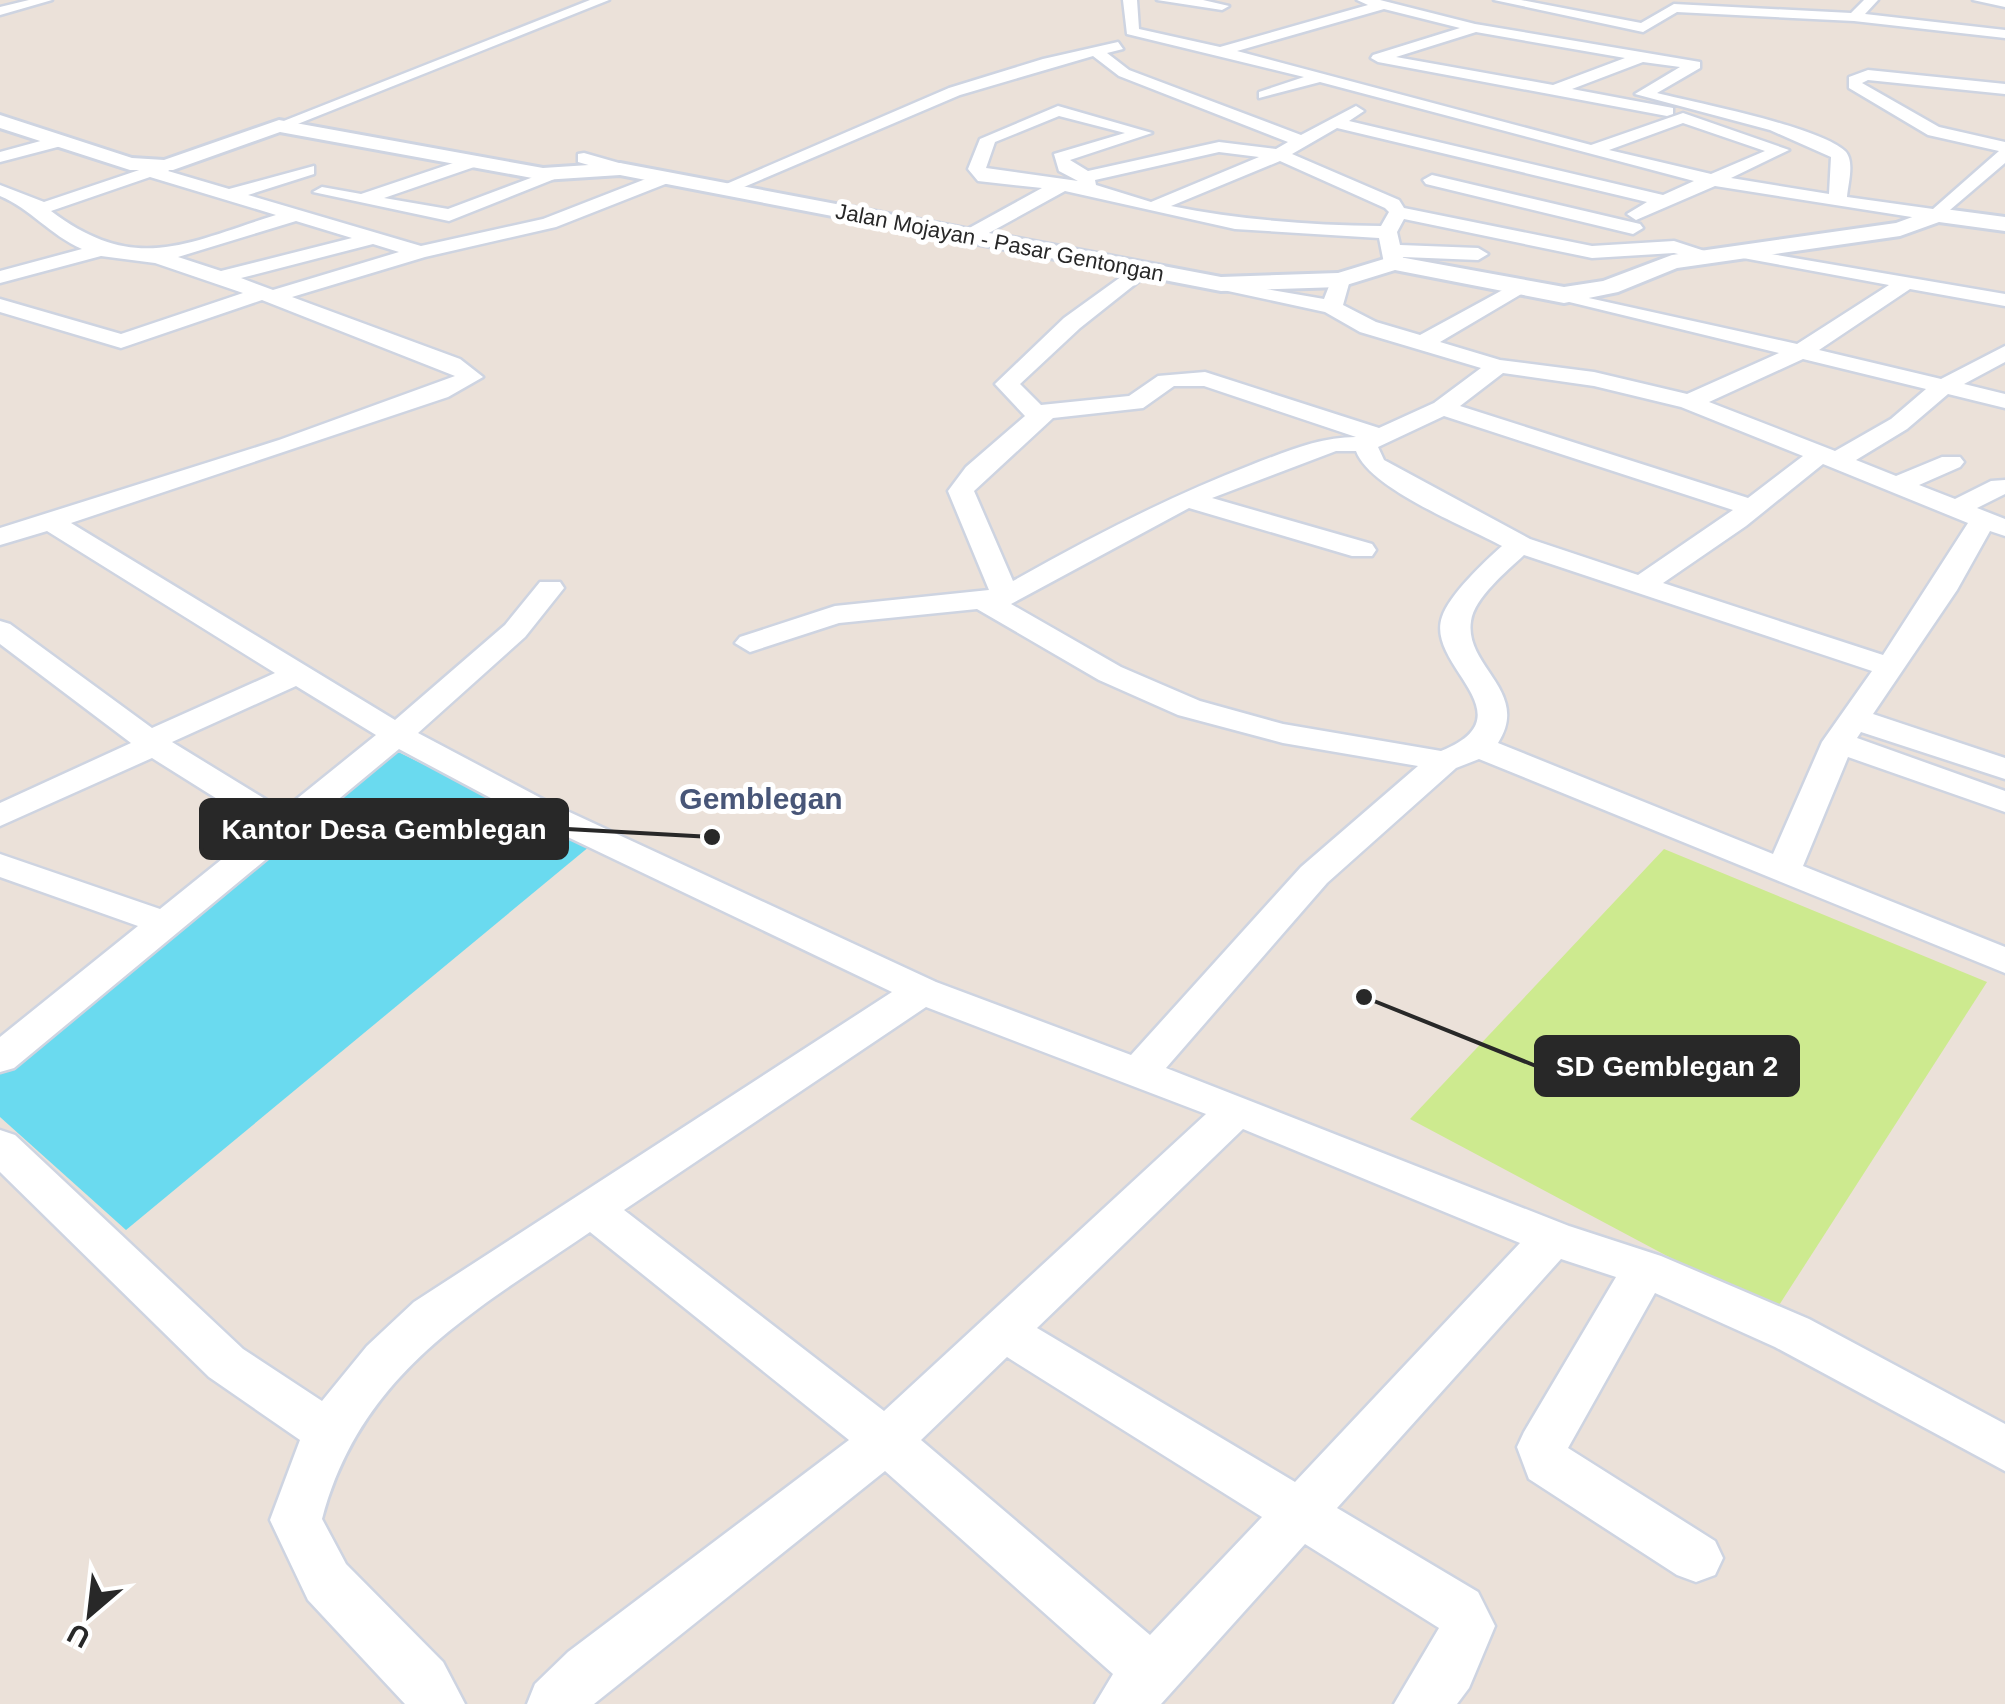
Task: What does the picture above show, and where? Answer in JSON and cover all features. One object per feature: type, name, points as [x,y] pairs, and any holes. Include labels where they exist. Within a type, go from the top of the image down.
[{"type":"street","points":[[0,12],[45,0]]},
{"type":"street","points":[[278,126],[602,0]]},
{"type":"street","points":[[726,188],[968,86],[1028,66],[1099,53],[1131,41],[1137,32],[1130,0]]},
{"type":"street","points":[[1167,0],[1222,6]]},
{"type":"street","points":[[1364,0],[1474,28],[1695,65],[1643,94],[1776,127],[1838,154],[1842,162],[1837,202]]},
{"type":"street","points":[[1501,0],[1643,28]]},
{"type":"street","points":[[1778,0],[2000,27]]},
{"type":"street","points":[[1975,6],[2005,3]]},
{"type":"street","points":[[1623,54],[1637,45],[1643,28],[1678,4],[1927,8]]},
{"type":"street","points":[[1222,51],[1383,5]]},
{"type":"street","points":[[1421,14],[1456,5]]},
{"type":"street","points":[[1975,6],[2000,27]]},
{"type":"street","points":[[1522,28],[1551,10]]},
{"type":"street","points":[[1474,28],[1441,38],[1415,39],[1370,60],[1672,112],[1780,150],[1716,182],[1665,200],[1635,221],[1404,188],[1278,154],[1219,147],[1087,183],[984,177],[977,169],[988,139],[1058,111],[1144,132],[1060,158],[1087,183],[1154,207],[1390,249],[1478,254]]},
{"type":"street","points":[[1137,32],[1222,51],[1589,152],[1716,182],[1837,202],[1937,215],[2005,150]]},
{"type":"street","points":[[1415,39],[1450,53]]},
{"type":"street","points":[[1099,53],[1124,74],[1254,121],[1263,130],[1306,141]]},
{"type":"street","points":[[1555,90],[1642,57]]},
{"type":"street","points":[[1265,94],[1346,66]]},
{"type":"street","points":[[1857,90],[1856,78],[1868,76],[2005,91]]},
{"type":"street","points":[[1857,90],[1948,96],[2005,91]]},
{"type":"street","points":[[1857,90],[1934,131],[2005,150]]},
{"type":"street","points":[[1493,127],[1575,94]]},
{"type":"street","points":[[1154,207],[1306,141],[1383,96]]},
{"type":"street","points":[[1589,152],[1682,118]]},
{"type":"street","points":[[0,121],[420,252]]},
{"type":"street","points":[[1335,122],[1665,200]]},
{"type":"street","name":"Jalan Mojayan - Pasar Gentongan","points":[[148,169],[278,126],[515,170],[558,174],[620,169],[1221,284],[1340,280],[1390,249],[1564,295],[1610,286],[1672,262],[1900,230],[1937,215],[2005,224]]},
{"type":"street","points":[[0,156],[59,142]]},
{"type":"street","points":[[1620,142],[1658,150]]},
{"type":"street","points":[[1404,188],[1563,145]]},
{"type":"street","points":[[400,165],[432,154]]},
{"type":"street","points":[[584,158],[620,169]]},
{"type":"street","points":[[284,161],[403,210],[459,214],[558,174]]},
{"type":"street","points":[[158,257],[296,215],[355,189],[474,162]]},
{"type":"street","points":[[0,215],[39,209],[148,169]]},
{"type":"street","points":[[230,195],[308,170]]},
{"type":"street","points":[[403,210],[515,170]]},
{"type":"street","points":[[0,306],[127,346],[265,295],[420,252],[549,224],[667,177]]},
{"type":"street","points":[[970,236],[1062,184]]},
{"type":"street","points":[[1390,249],[1404,188]]},
{"type":"street","points":[[0,190],[39,209],[60,230],[101,250],[158,257],[220,277],[452,364],[472,376],[440,392],[53,523],[0,537]]},
{"type":"street","points":[[1398,212],[1592,252],[1674,247],[1710,256]]},
{"type":"street","points":[[220,277],[376,238]]},
{"type":"street","points":[[0,277],[101,250]]},
{"type":"street","points":[[1743,252],[1796,271],[1907,282],[2005,300]]},
{"type":"street","points":[[1038,416],[1008,384],[1072,323],[1143,270]]},
{"type":"street","points":[[1332,306],[1340,280]]},
{"type":"street","points":[[1689,402],[1801,352],[1907,282]]},
{"type":"street","points":[[1221,284],[1332,306],[1368,327],[1498,366],[1574,375],[1689,402],[1981,519]]},
{"type":"street","points":[[1424,342],[1521,286]]},
{"type":"street","points":[[1564,295],[2005,401]]},
{"type":"street","points":[[1641,584],[1828,457],[1899,424],[1944,386],[2000,358]]},
{"type":"street","points":[[750,643],[835,615],[995,599],[1122,530],[1187,500],[1304,453],[1372,440],[1442,408],[1498,366]]},
{"type":"street","points":[[1372,440],[1264,396],[1190,378],[1166,381],[1135,404],[1057,408],[1038,416],[975,472],[961,491],[995,599],[1088,662],[1185,707],[1250,727],[1444,761]]},
{"type":"street","points":[[1442,408],[1752,508]]},
{"type":"street","points":[[1372,440],[1373,464],[1392,478],[1520,545],[1889,667]]},
{"type":"street","points":[[1896,485],[1951,462]]},
{"type":"street","points":[[1782,871],[1845,730],[1943,590],[2000,486]]},
{"type":"street","points":[[1187,500],[1362,550]]},
{"type":"street","points":[[53,523],[396,734],[558,820],[922,992],[1140,1071],[1553,1238],[1645,1269],[1821,1347],[2005,1449]]},
{"type":"street","points":[[1140,1071],[1314,874],[1444,761],[1479,748],[1492,727],[1492,702],[1456,635],[1456,618],[1492,570],[1520,545]]},
{"type":"street","points":[[0,1058],[478,667],[550,588]]},
{"type":"street","points":[[0,630],[152,743],[285,826]]},
{"type":"street","points":[[0,816],[299,673]]},
{"type":"street","points":[[1845,730],[2005,769]]},
{"type":"street","points":[[1845,730],[2005,802]]},
{"type":"street","points":[[1479,748],[1782,871],[2001,954]]},
{"type":"street","points":[[0,866],[164,923]]},
{"type":"street","points":[[437,1704],[423,1680],[328,1582],[296,1520],[308,1470],[328,1432],[379,1362],[430,1316],[922,992]]},
{"type":"street","points":[[555,1704],[588,1671],[886,1442],[1237,1110]]},
{"type":"street","points":[[0,1146],[226,1363],[328,1432]]},
{"type":"street","points":[[592,1209],[886,1442],[1136,1688],[1295,1512],[1421,1384],[1553,1238]]},
{"type":"street","points":[[1645,1269],[1542,1447],[1547,1463],[1696,1558]]},
{"type":"street","points":[[1005,1332],[1459,1610],[1468,1626],[1463,1646],[1422,1704]]},
{"type":"green space","points":[[1664,849],[1987,982],[1774,1313],[1410,1119]]},
{"type":"water","points":[[392,749],[590,846],[126,1230],[0,1117],[0,1062]]},
{"type":"place","name":"Kantor Desa Gemblegan","points":[[712,837]]},
{"type":"place","name":"SD Gemblegan 2","points":[[1364,997]]},
{"type":"district","name":"Gemblegan","points":[[761,799]]}]
